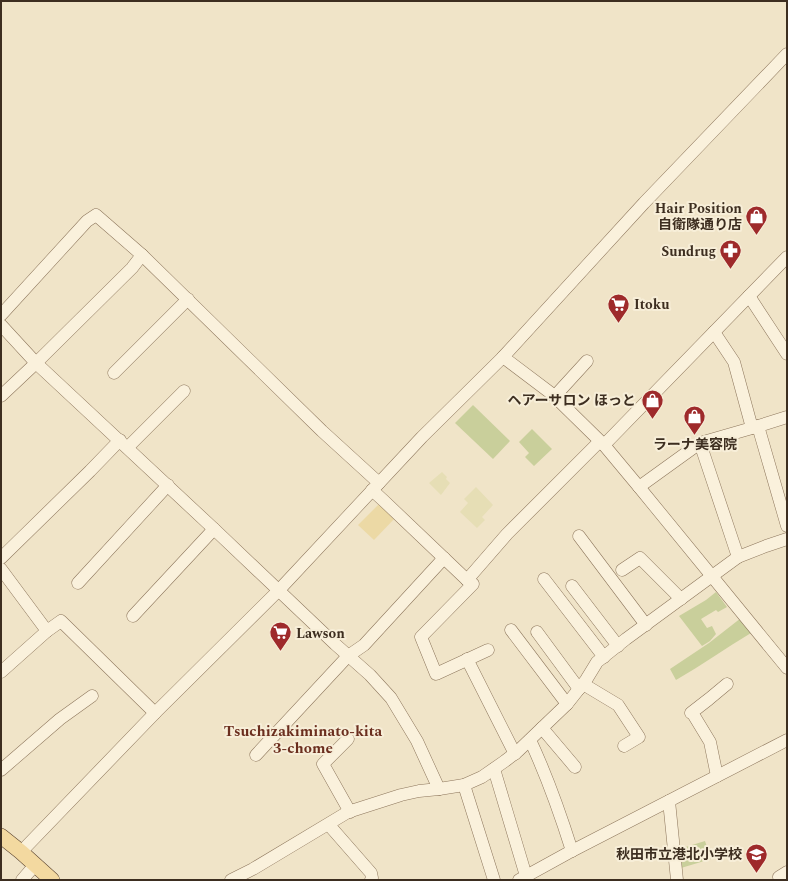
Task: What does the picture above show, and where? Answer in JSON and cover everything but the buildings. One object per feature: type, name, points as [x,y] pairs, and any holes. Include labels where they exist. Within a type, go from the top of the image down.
[{"type":"main road","points":[[1,836],[52,880]]},
{"type":"street","points":[[21,852],[156,712],[278,590],[453,406],[503,357],[644,203],[787,54]]},
{"type":"street","points":[[1,315],[87,221],[96,215],[142,255],[188,299],[322,431],[375,487],[384,501],[473,584],[421,637],[436,674],[488,650]]},
{"type":"street","points":[[1,396],[132,268],[142,255]]},
{"type":"street","points":[[467,580],[507,534],[602,444],[786,259]]},
{"type":"street","points":[[749,296],[787,354]]},
{"type":"street","points":[[114,373],[188,299]]},
{"type":"street","points":[[1,325],[36,363],[370,675],[391,698],[417,741],[439,789]]},
{"type":"street","points":[[714,332],[734,362],[787,526]]},
{"type":"street","points":[[503,357],[554,396],[602,444],[787,668]]},
{"type":"street","points":[[554,396],[587,361]]},
{"type":"street","points":[[1,558],[90,471],[124,444],[184,391]]},
{"type":"street","points":[[639,487],[700,443],[787,417]]},
{"type":"street","points":[[700,443],[738,557]]},
{"type":"street","points":[[78,583],[168,485]]},
{"type":"street","points":[[133,616],[214,528]]},
{"type":"street","points":[[579,536],[646,625]]},
{"type":"street","points":[[231,880],[253,869],[350,812],[418,791],[464,785],[482,777],[514,754],[567,704],[597,662],[738,557],[787,539]]},
{"type":"street","points":[[256,755],[348,656],[364,645],[444,558]]},
{"type":"street","points":[[622,570],[640,558],[681,598]]},
{"type":"street","points":[[1,569],[47,630]]},
{"type":"street","points":[[544,579],[604,657]]},
{"type":"street","points":[[572,586],[618,646]]},
{"type":"street","points":[[1,672],[47,630],[61,621],[156,712]]},
{"type":"street","points":[[510,630],[567,704]]},
{"type":"street","points":[[537,632],[581,686],[618,705],[639,737],[624,746]]},
{"type":"street","points":[[467,659],[514,754]]},
{"type":"street","points":[[718,776],[710,742],[691,713],[727,684]]},
{"type":"street","points":[[1,770],[60,719],[92,696]]},
{"type":"street","points":[[542,728],[575,767]]},
{"type":"street","points":[[348,739],[323,764],[350,812]]},
{"type":"street","points":[[530,740],[559,810],[572,851]]},
{"type":"street","points":[[494,769],[523,878],[572,851],[787,740]]},
{"type":"street","points":[[464,785],[494,880]]},
{"type":"street","points":[[669,801],[677,880]]},
{"type":"street","points":[[329,825],[371,873],[371,880]]},
{"type":"street","points":[[22,880],[35,865]]},
{"type":"street","points":[[780,880],[779,877],[787,872]]},
{"type":"shaded area","points":[[442,472],[450,483],[441,495],[429,483]]},
{"type":"shaded area","points":[[476,487],[493,505],[482,517],[485,520],[477,528],[460,512],[468,503],[464,499]]},
{"type":"green space","points":[[473,405],[510,441],[493,459],[455,423]]},
{"type":"green space","points":[[532,429],[552,449],[534,466],[525,457],[529,453],[519,442]]},
{"type":"green space","points":[[716,592],[727,607],[718,612],[716,610],[701,619],[707,628],[712,626],[716,634],[710,641],[702,646],[679,616],[706,600]]},
{"type":"green space","points":[[741,618],[751,633],[676,680],[670,669],[709,643]]},
{"type":"green space","points":[[705,841],[711,859],[681,868],[679,849]]},
{"type":"sand","points":[[381,502],[396,517],[374,540],[358,525]]},
{"type":"place","name":"Hair Position 自衛隊通り店","points":[[757,236]]},
{"type":"place","name":"Sundrug","points":[[731,270]]},
{"type":"place","name":"Itoku","points":[[619,324]]},
{"type":"place","name":"ヘアーサロン ほっと","points":[[652,420]]},
{"type":"place","name":"ラーナ美容院","points":[[695,436]]},
{"type":"place","name":"Lawson","points":[[280,652]]},
{"type":"place","name":"秋田市立港北小学校","points":[[757,874]]},
{"type":"district","name":"Tsuchizakiminato-kita 3-chome","points":[[303,740]]}]
